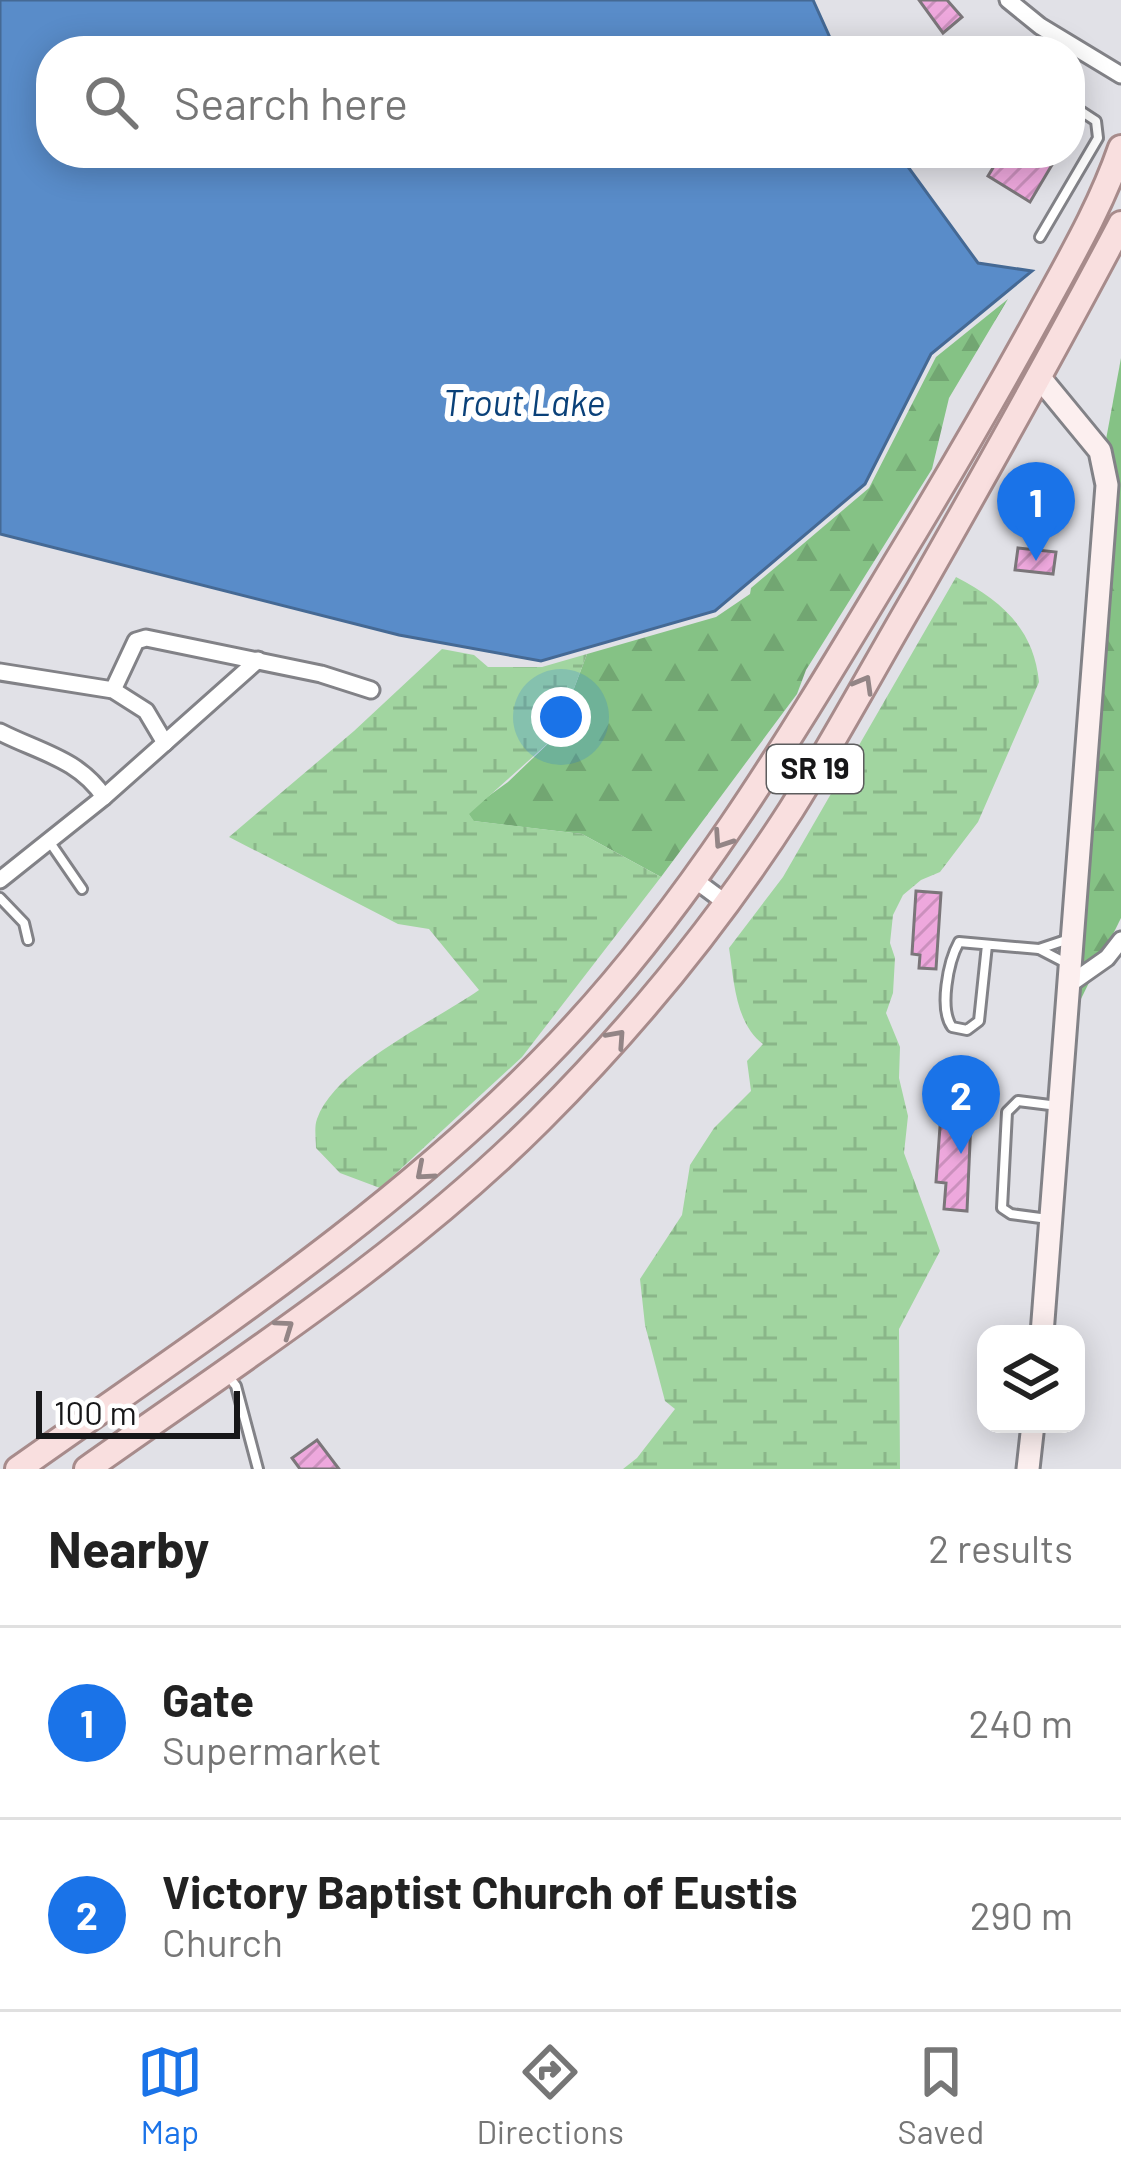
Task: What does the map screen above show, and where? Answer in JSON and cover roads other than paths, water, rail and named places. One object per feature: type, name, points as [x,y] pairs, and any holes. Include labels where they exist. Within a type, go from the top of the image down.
[{"type":"main road","name":"SR 19","points":[[21,1469],[302,1268],[408,1185],[560,1042],[652,936],[788,740],[939,491],[1088,226],[1121,148]]},
{"type":"main road","points":[[1043,1325],[1107,485],[1100,451],[1034,368],[1039,343],[1121,187]]},
{"type":"main road","name":"SR 19","points":[[87,1469],[382,1258],[520,1139],[635,1018],[726,903],[819,763],[1040,378],[1121,224]]},
{"type":"main road","points":[[939,491],[1001,405],[1040,378]]},
{"type":"main road","points":[[1028,1469],[1032,1433]]},
{"type":"street","points":[[1008,0],[1058,36]]},
{"type":"street","points":[[1085,53],[1121,75]]},
{"type":"street","points":[[113,690],[140,638],[258,660],[371,690]]},
{"type":"street","points":[[0,880],[104,797],[258,660]]},
{"type":"street","points":[[0,672],[113,690],[146,711],[165,743]]},
{"type":"street","points":[[0,732],[71,763],[104,797]]},
{"type":"street","points":[[694,880],[726,903]]},
{"type":"street","points":[[1071,975],[1107,958],[1121,940]]},
{"type":"lane","points":[[1085,114],[1096,121],[1098,138],[1085,160]]},
{"type":"lane","points":[[1040,237],[1080,168]]},
{"type":"lane","points":[[48,841],[82,889]]},
{"type":"lane","points":[[0,898],[24,923],[28,940]]},
{"type":"lane","points":[[987,945],[980,1021],[967,1030],[952,1027],[946,1015],[958,942],[1039,949],[1073,938]]},
{"type":"lane","points":[[1039,949],[1071,975]]},
{"type":"lane","points":[[1051,1219],[1011,1214],[1003,1208],[1006,1112],[1018,1101],[1059,1106]]},
{"type":"lane","points":[[225,1371],[236,1386],[258,1469]]},
{"type":"water","name":"Trout Lake","points":[[0,0],[813,0],[829,36],[36,36],[36,168],[909,168],[978,263],[1032,271],[931,354],[865,484],[715,611],[541,661],[399,635],[0,534]]},
{"type":"place","name":"Gate","points":[[1036,561]]},
{"type":"place","name":"Victory Baptist Church of Eustis","points":[[961,1154]]}]
